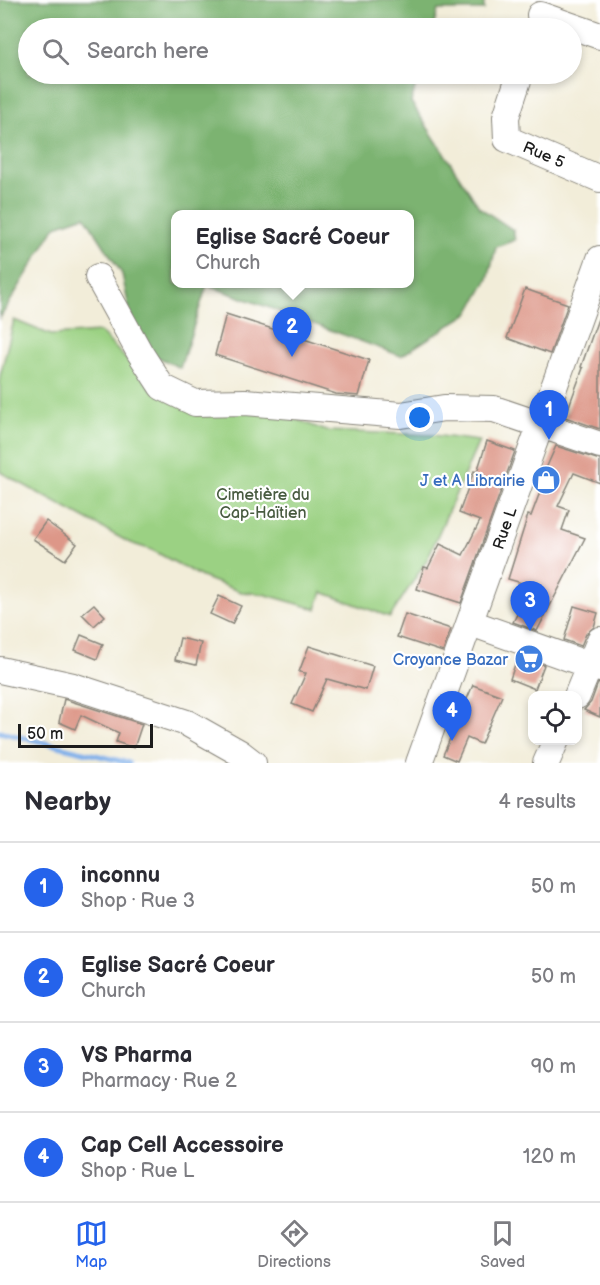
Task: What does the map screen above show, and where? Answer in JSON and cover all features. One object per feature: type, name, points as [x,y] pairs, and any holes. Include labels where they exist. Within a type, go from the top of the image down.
[{"type":"street","points":[[582,30],[600,36]]},
{"type":"street","name":"Rue 5","points":[[517,84],[506,117],[507,139],[600,179]]},
{"type":"street","name":"Rue L","points":[[413,761],[471,623],[600,260]]},
{"type":"street","points":[[98,277],[140,353],[162,387],[195,403],[245,402],[401,415],[444,408],[494,409],[600,445]]},
{"type":"street","points":[[471,623],[595,667]]},
{"type":"street","points":[[580,691],[595,667],[600,639]]},
{"type":"street","points":[[0,670],[72,686],[188,723],[253,763]]},
{"type":"street","points":[[546,763],[554,745]]},
{"type":"green space","points":[[0,0],[484,0],[484,10],[438,10],[436,18],[18,18],[18,84],[416,84],[411,102],[479,207],[513,230],[515,240],[496,247],[488,279],[469,313],[401,356],[215,288],[414,288],[414,210],[171,210],[171,288],[206,288],[180,368],[137,347],[122,274],[85,216],[56,226],[0,318]]},
{"type":"green space","name":"Cimetière du Cap-Haïtien","points":[[14,320],[51,335],[100,332],[153,390],[274,410],[326,431],[433,435],[479,441],[427,560],[390,617],[322,592],[316,609],[263,594],[241,592],[202,577],[152,550],[130,543],[0,472],[0,376]]},
{"type":"building","points":[[525,289],[568,304],[550,354],[507,338]]},
{"type":"building","points":[[226,314],[369,360],[359,396],[336,394],[215,355]]},
{"type":"building","points":[[598,319],[600,319],[600,429],[565,417]]},
{"type":"building","points":[[487,441],[515,451],[461,603],[417,589],[424,567],[428,568],[440,544],[463,555],[480,521],[459,513],[474,471],[477,472]]},
{"type":"building","points":[[556,446],[600,460],[600,483],[574,473],[558,506],[569,510],[562,530],[585,538],[537,631],[513,622],[532,586],[508,579],[528,515],[531,516],[543,484],[540,482]]},
{"type":"building","points":[[46,521],[77,544],[65,560],[33,539]]},
{"type":"building","points":[[219,596],[241,606],[232,624],[210,614]]},
{"type":"building","points":[[94,604],[105,616],[94,626],[82,614]]},
{"type":"building","points":[[574,606],[598,613],[594,627],[586,634],[581,646],[564,640]]},
{"type":"building","points":[[405,614],[451,629],[443,652],[397,637]]},
{"type":"building","points":[[81,635],[103,644],[97,659],[75,650]]},
{"type":"building","points":[[180,638],[201,643],[196,665],[175,660]]},
{"type":"building","points":[[309,646],[373,666],[366,690],[327,679],[312,712],[292,704],[306,673],[299,672]]},
{"type":"building","points":[[518,656],[544,665],[535,689],[510,679]]},
{"type":"building","points":[[598,683],[600,684],[600,717],[584,710],[591,702]]},
{"type":"building","points":[[473,685],[502,696],[481,744],[467,738],[457,761],[443,755]]},
{"type":"building","points":[[64,699],[142,724],[134,748],[116,742],[119,733],[81,715],[75,729],[59,722]]},
{"type":"waterway","points":[[0,732],[129,763]]},
{"type":"place","name":"Eglise Sacré Coeur","points":[[292,357]]},
{"type":"place","name":"inconnu","points":[[549,440]]},
{"type":"place","name":"J et A Librairie","points":[[546,480]]},
{"type":"place","name":"VS Pharma","points":[[530,631]]},
{"type":"place","name":"Croyance Bazar","points":[[529,659]]},
{"type":"place","name":"Cap Cell Accessoire","points":[[452,741]]}]
